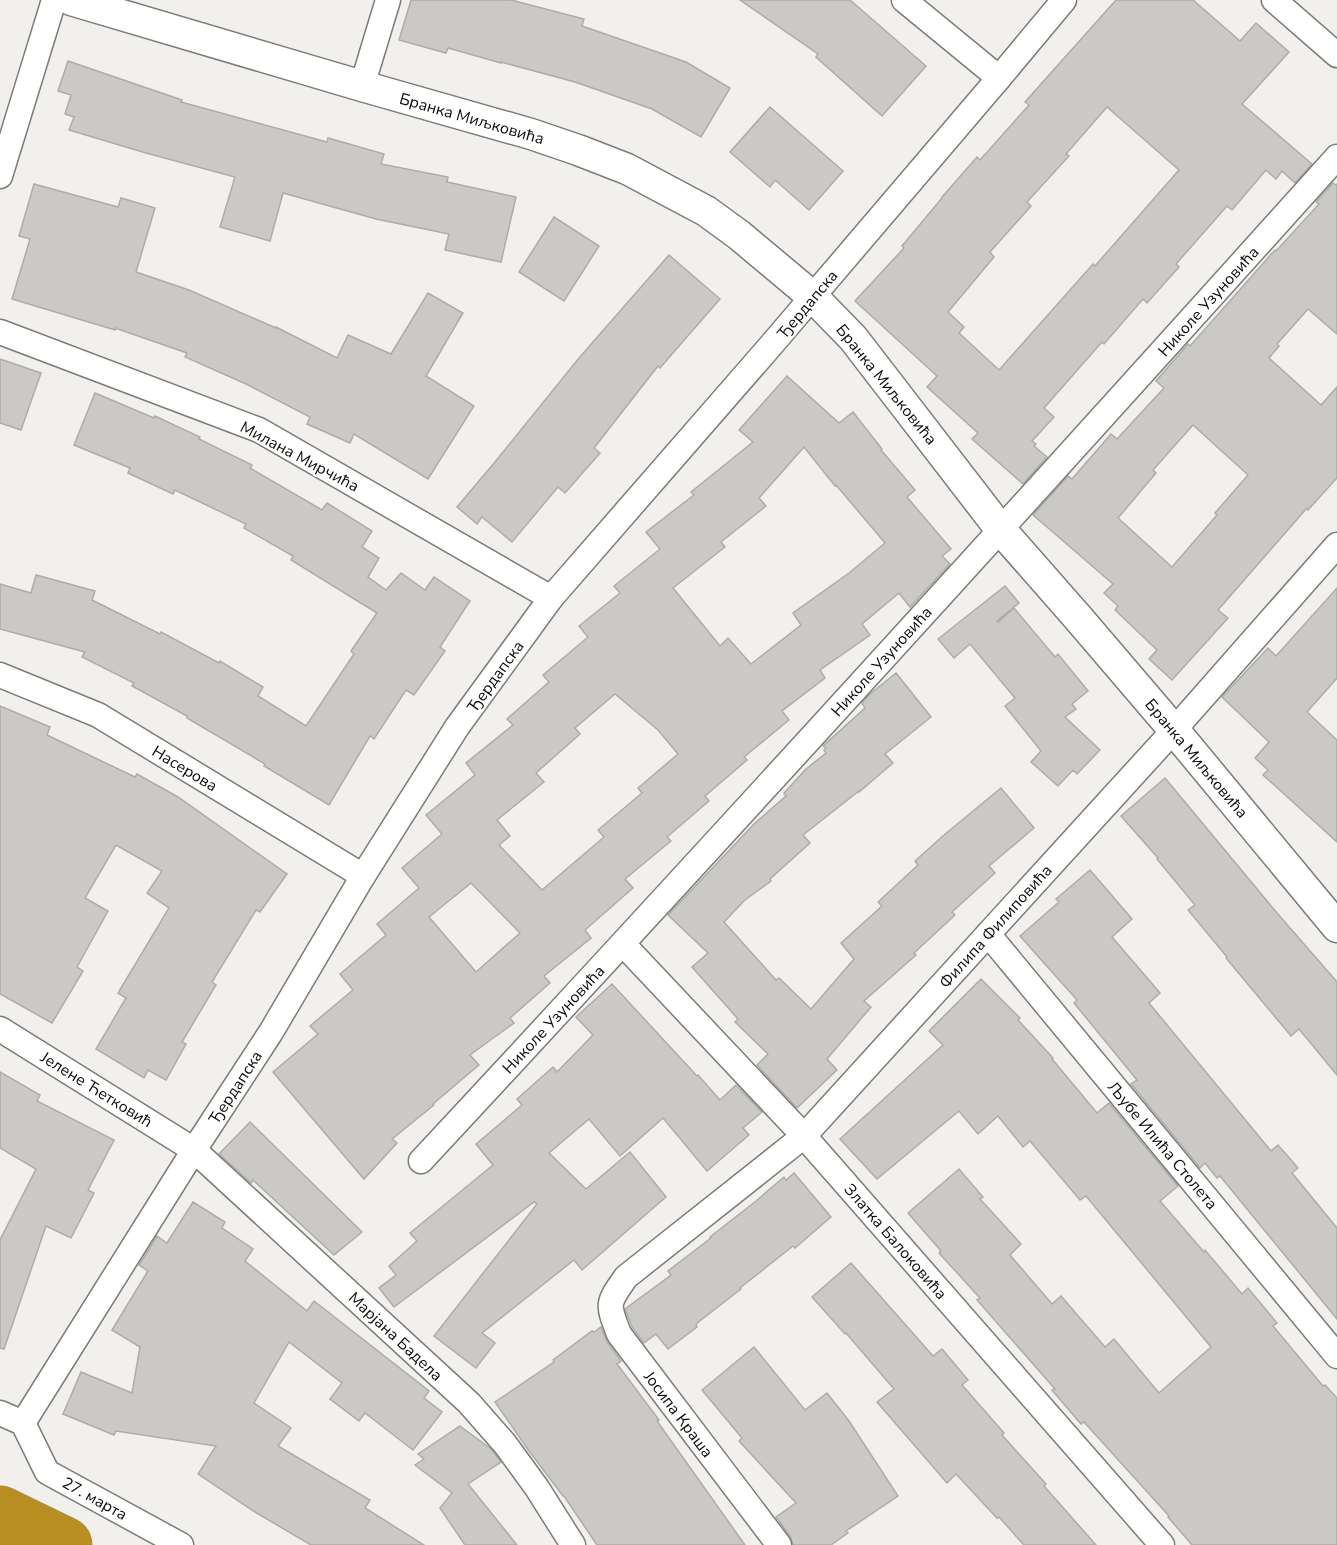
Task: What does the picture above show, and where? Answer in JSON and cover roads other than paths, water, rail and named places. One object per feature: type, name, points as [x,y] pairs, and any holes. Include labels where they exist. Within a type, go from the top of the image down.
[{"type":"street","points":[[0,176],[54,0]]},
{"type":"street","name":"Бранка Миљковића","points":[[71,0],[531,134],[627,169],[706,211],[762,253],[813,297],[854,338],[1001,530],[1174,730],[1337,927]]},
{"type":"street","points":[[362,86],[388,0]]},
{"type":"street","points":[[904,0],[999,78]]},
{"type":"street","name":"Ђердапска","points":[[23,1423],[194,1150],[271,1032],[363,876],[457,727],[551,597],[813,297],[1064,0]]},
{"type":"street","points":[[1274,0],[1337,55]]},
{"type":"street","name":"Николе Узуновића","points":[[421,1161],[623,944],[1001,530],[1337,157]]},
{"type":"street","name":"Милана Мирчића","points":[[0,332],[259,430],[551,597]]},
{"type":"street","name":"Филипа Филиповића","points":[[626,1277],[804,1136],[1174,730],[1337,545]]},
{"type":"street","name":"Насерова","points":[[0,675],[98,715],[363,876]]},
{"type":"street","name":"Љубе Илића Столета","points":[[988,934],[1337,1356]]},
{"type":"street","name":"Златка Балоковића","points":[[623,944],[804,1136],[1162,1545]]},
{"type":"street","name":"Јелене Ћетковић","points":[[0,1029],[194,1150]]},
{"type":"street","name":"Марјана Бадела","points":[[194,1150],[469,1403],[505,1444],[537,1488],[573,1545]]},
{"type":"street","name":"Јосипа Краша","points":[[626,1277],[611,1298],[610,1312],[619,1334],[779,1545]]},
{"type":"street","points":[[0,1413],[23,1423]]},
{"type":"street","name":"27. марта","points":[[23,1423],[47,1472],[181,1545]]},
{"type":"waterway","points":[[0,1514],[64,1545]]}]
